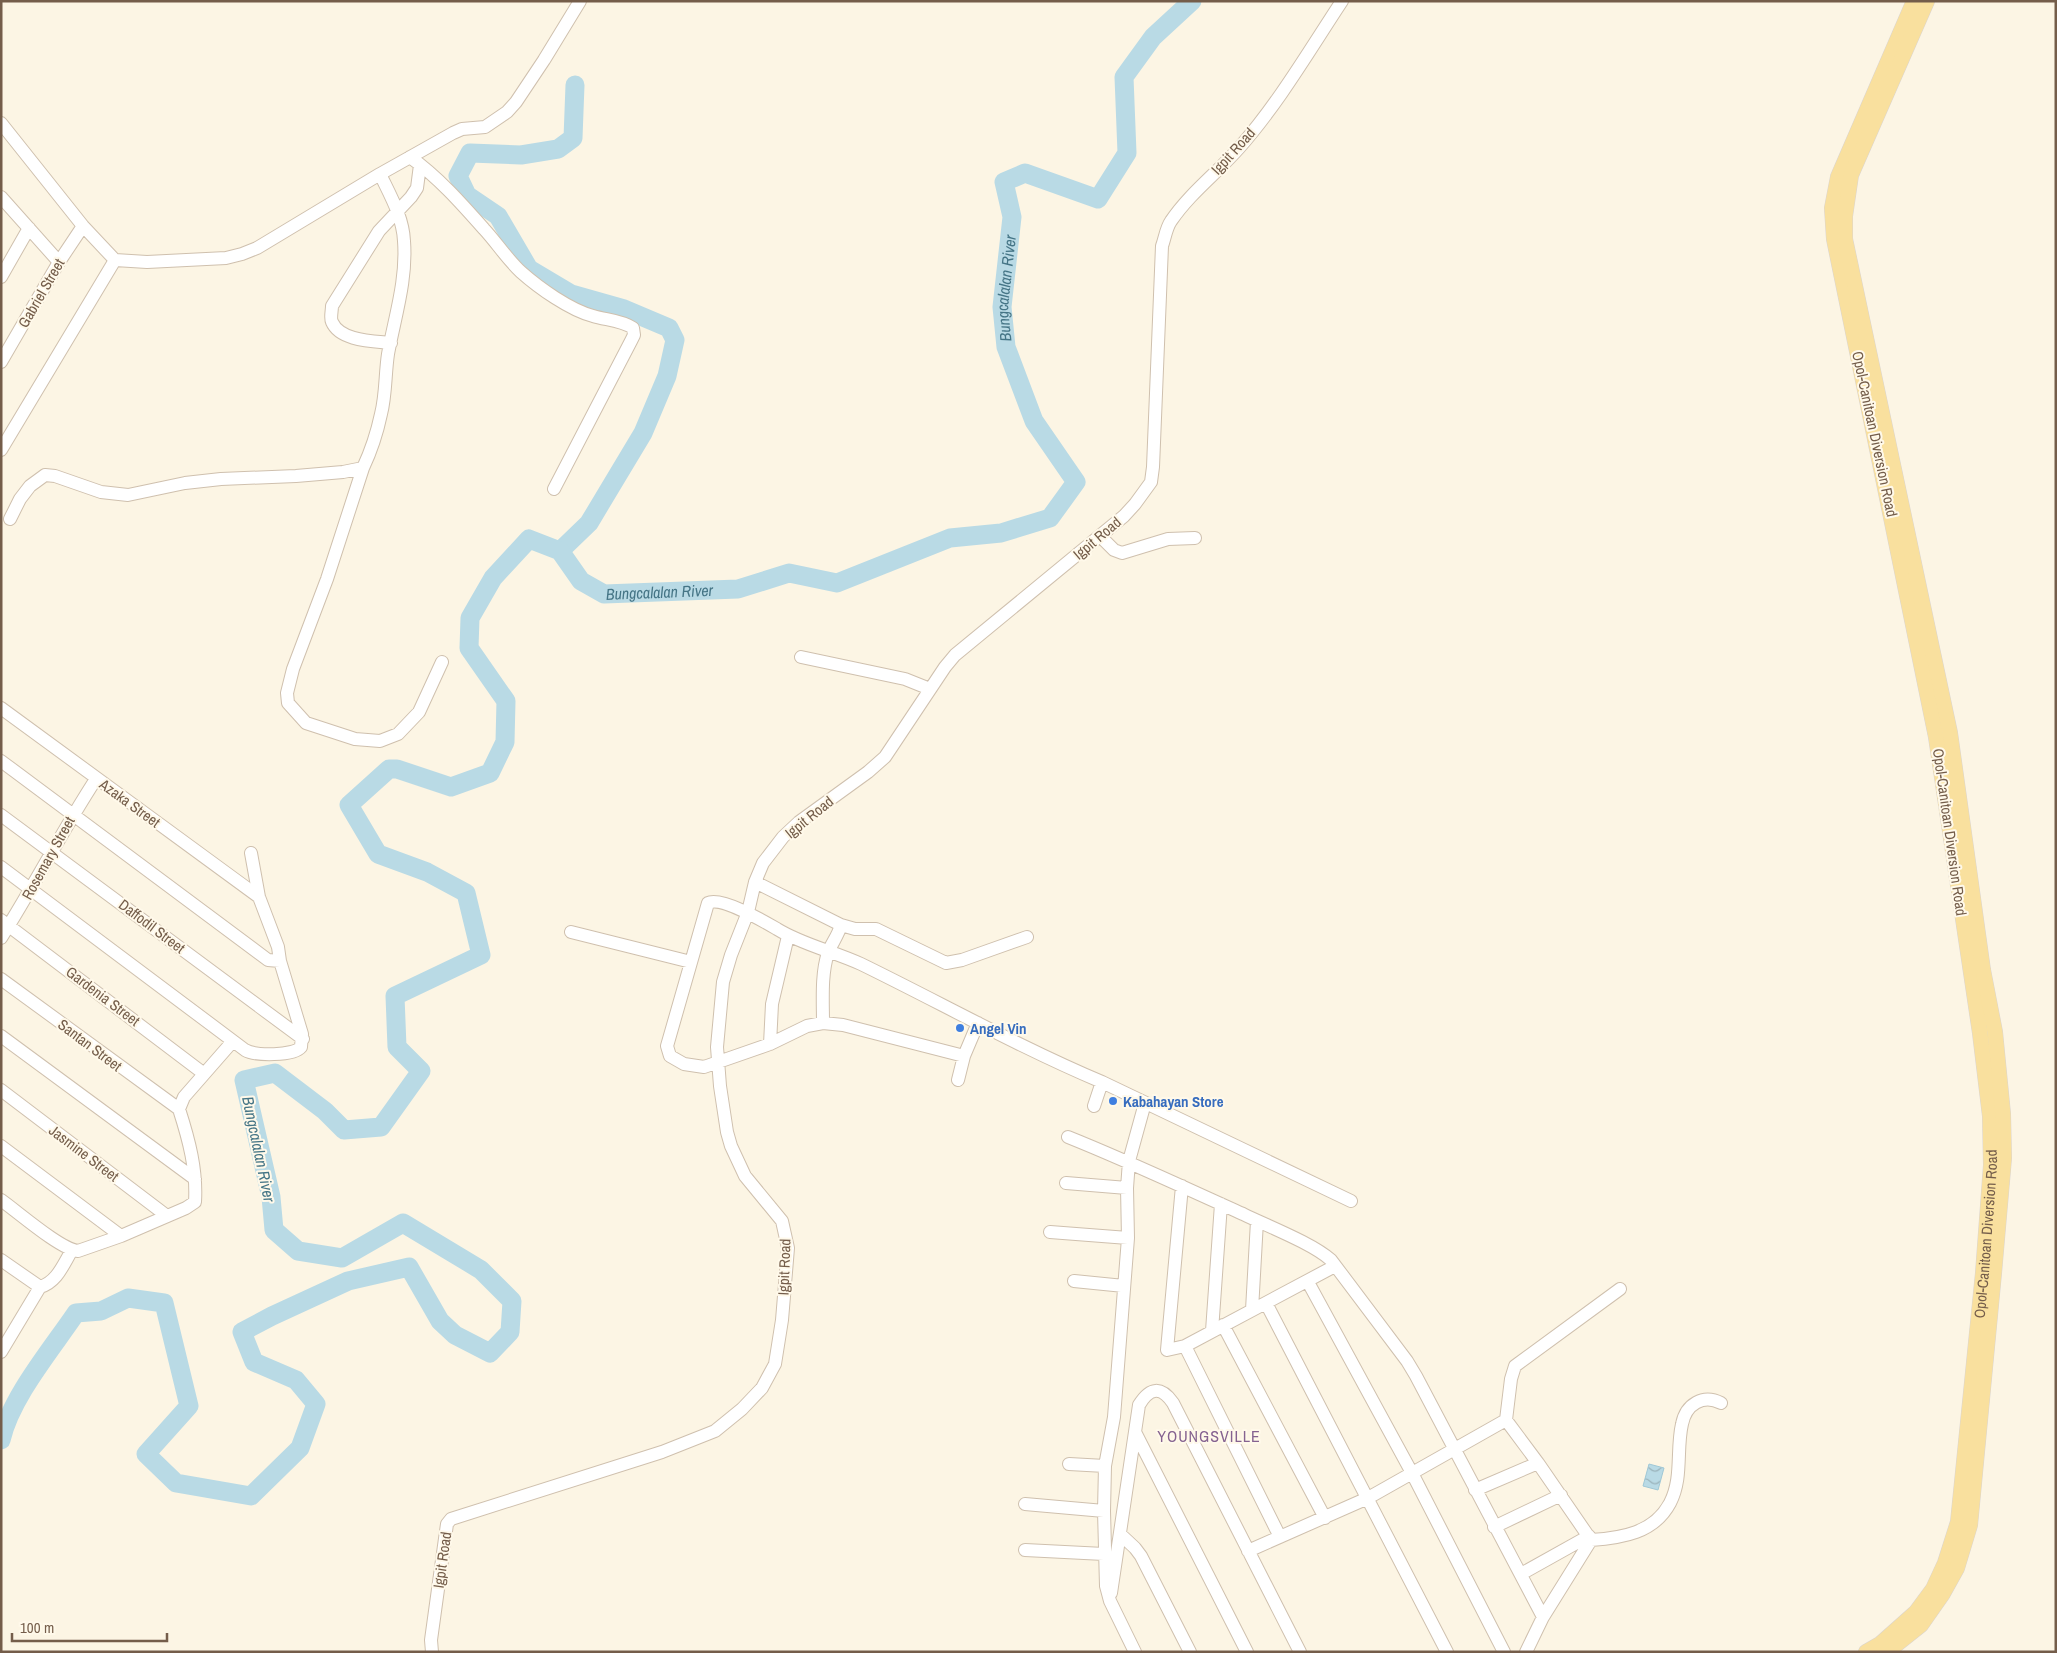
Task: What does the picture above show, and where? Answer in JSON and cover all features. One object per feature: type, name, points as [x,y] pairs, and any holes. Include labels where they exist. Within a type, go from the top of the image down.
[{"type":"main road","name":"Opol-Canitoan Diversion Road","points":[[1866,1652],[1880,1644],[1916,1612],[1934,1589],[1945,1563],[1958,1522],[1983,1273],[1991,1165],[1990,1116],[1980,1033],[1936,737],[1834,239],[1832,216],[1838,177],[1914,1]]},
{"type":"main road","name":"Opol-Canitoan Diversion Road","points":[[1887,1652],[1921,1626],[1942,1595],[1957,1568],[1970,1525],[2004,1158],[2003,1114],[1995,1032],[1983,970],[1950,733],[1845,239],[1845,216],[1851,175],[1927,1]]},
{"type":"street","points":[[1,123],[83,226],[115,260],[146,262],[226,258],[257,248],[380,174],[415,161],[458,131],[471,127],[484,127],[507,112],[516,102],[544,60],[580,1]]},
{"type":"street","name":"Igpit Road","points":[[431,1646],[447,1524],[451,1519],[635,1461],[715,1431],[742,1409],[762,1388],[775,1364],[782,1320],[788,1248],[786,1232],[782,1221],[745,1176],[731,1146],[723,1107],[717,1047],[723,982],[731,955],[748,912],[755,882],[763,863],[783,837],[799,822],[868,772],[885,757],[945,667],[963,648],[1100,536],[1135,504],[1151,482],[1154,457],[1162,246],[1170,222],[1195,192],[1239,148],[1292,78],[1342,1]]},
{"type":"street","points":[[391,343],[360,339],[339,332],[331,321],[332,306],[379,231],[411,197],[416,188],[415,161]]},
{"type":"street","points":[[415,161],[460,201],[486,230],[505,256],[522,273],[576,309],[591,316],[620,322],[633,328],[634,335],[632,341],[554,489]]},
{"type":"street","points":[[380,174],[403,229],[404,252],[402,293],[391,343],[382,413],[327,579],[293,669],[287,693],[288,703],[306,723],[355,739],[380,742],[398,734],[419,712],[442,662]]},
{"type":"street","points":[[1,197],[59,262]]},
{"type":"street","name":"Gabriel Street","points":[[1,362],[59,262],[83,226]]},
{"type":"street","points":[[1,277],[29,228]]},
{"type":"street","points":[[1,450],[115,260]]},
{"type":"street","points":[[10,519],[20,499],[30,486],[46,475],[55,476],[101,492],[128,495],[194,482],[343,472],[363,468]]},
{"type":"street","points":[[1100,536],[1114,550],[1122,552],[1168,539],[1194,538]]},
{"type":"street","points":[[801,657],[905,679],[930,689]]},
{"type":"street","name":"Azaka Street","points":[[1,708],[259,897]]},
{"type":"street","points":[[1,761],[268,960],[280,961]]},
{"type":"street","name":"Rosemary Street","points":[[1,938],[5,922],[32,890],[73,814],[96,779]]},
{"type":"street","name":"Daffodil Street","points":[[1,815],[53,851],[303,1039]]},
{"type":"street","points":[[1,867],[250,1053],[259,1055],[298,1050],[303,1039],[280,961],[278,946],[259,897],[251,853]]},
{"type":"street","points":[[755,882],[842,925],[855,929],[876,929],[946,962],[962,960],[1027,937]]},
{"type":"street","points":[[964,1056],[843,1025],[823,1023],[807,1026],[770,1044],[718,1063],[698,1067],[678,1061],[670,1056],[667,1050],[708,903],[714,902],[748,912],[788,936],[859,963],[1064,1066],[1102,1082],[1351,1201]]},
{"type":"street","name":"Gardenia Street","points":[[5,922],[203,1073]]},
{"type":"street","points":[[823,1023],[824,979],[828,951],[842,925]]},
{"type":"street","points":[[570,932],[691,962]]},
{"type":"street","points":[[770,1044],[772,1004],[788,936]]},
{"type":"street","name":"Santan Street","points":[[1,979],[179,1109]]},
{"type":"street","points":[[958,1080],[964,1056],[978,1023]]},
{"type":"street","points":[[1,1036],[195,1179]]},
{"type":"street","points":[[1,1200],[69,1249],[84,1250],[168,1216],[195,1202],[195,1179],[189,1140],[179,1109],[181,1101],[203,1073],[233,1041]]},
{"type":"street","points":[[1094,1106],[1102,1082]]},
{"type":"street","name":"Jasmine Street","points":[[1,1090],[168,1216]]},
{"type":"street","points":[[1134,1652],[1110,1601],[1106,1586],[1104,1511],[1105,1466],[1114,1417],[1128,1238],[1127,1188],[1129,1161],[1145,1103]]},
{"type":"street","points":[[1068,1137],[1129,1161],[1324,1254],[1407,1361],[1543,1616]]},
{"type":"street","points":[[1,1146],[121,1236]]},
{"type":"street","points":[[1066,1183],[1127,1188]]},
{"type":"street","points":[[1182,1186],[1166,1349],[1170,1350],[1185,1346],[1335,1266]]},
{"type":"street","points":[[1221,1204],[1218,1328],[1325,1518]]},
{"type":"street","points":[[1252,1310],[1257,1221]]},
{"type":"street","points":[[1050,1232],[1128,1238]]},
{"type":"street","points":[[1,1352],[40,1287],[48,1285],[54,1280],[69,1249]]},
{"type":"street","points":[[1,1260],[40,1287]]},
{"type":"street","points":[[1074,1281],[1124,1286]]},
{"type":"street","points":[[1308,1282],[1412,1473],[1504,1652]]},
{"type":"street","points":[[1590,1538],[1561,1494],[1506,1420],[1511,1379],[1515,1366],[1620,1289]]},
{"type":"street","points":[[1266,1303],[1447,1652]]},
{"type":"street","points":[[1185,1346],[1280,1537]]},
{"type":"street","points":[[1110,1601],[1139,1405],[1148,1394],[1154,1391],[1162,1391],[1173,1403],[1300,1652]]},
{"type":"street","points":[[1521,1574],[1590,1538],[1614,1539],[1632,1535],[1643,1530],[1662,1514],[1670,1504],[1674,1492],[1679,1463],[1682,1424],[1687,1412],[1694,1403],[1704,1399],[1721,1403]]},
{"type":"street","points":[[1248,1551],[1368,1498],[1506,1420]]},
{"type":"street","points":[[1135,1432],[1248,1652]]},
{"type":"street","points":[[1476,1490],[1538,1463]]},
{"type":"street","points":[[1069,1464],[1105,1466]]},
{"type":"street","points":[[1494,1526],[1561,1494]]},
{"type":"street","points":[[1025,1504],[1104,1511]]},
{"type":"street","points":[[1120,1534],[1141,1556],[1190,1652]]},
{"type":"street","points":[[1526,1652],[1543,1616],[1590,1538]]},
{"type":"street","points":[[1025,1550],[1104,1554]]},
{"type":"water","points":[[1649,1464],[1664,1468],[1658,1490],[1643,1486]]},
{"type":"waterway","name":"Bungcalalan River","points":[[1,1440],[13,1407],[44,1358],[76,1313],[101,1311],[128,1298],[164,1303],[189,1406],[146,1454],[176,1483],[251,1496],[300,1448],[316,1404],[296,1380],[254,1362],[242,1332],[348,1281],[409,1267],[440,1321],[455,1335],[490,1353],[510,1332],[512,1301],[481,1270],[403,1223],[342,1258],[298,1251],[274,1230],[271,1197],[244,1080],[275,1073],[325,1111],[344,1130],[381,1127],[421,1071],[397,1047],[395,996],[481,955],[466,893],[427,872],[378,854],[349,805],[389,769],[397,769],[451,787],[490,773],[505,742],[506,701],[469,648],[470,618],[493,578],[529,539],[560,551],[581,581],[604,594],[738,589],[789,573],[837,583],[950,538],[1001,533],[1050,518],[1076,482],[1034,421],[1006,347],[1002,307],[1012,217],[1004,182],[1025,173],[1098,199],[1127,153],[1124,77],[1153,37],[1192,1]]},
{"type":"waterway","points":[[560,551],[589,523],[643,433],[667,376],[675,340],[669,328],[624,309],[571,294],[529,269],[498,216],[467,195],[458,176],[470,153],[521,155],[558,149],[573,138],[575,85]]},
{"type":"place","name":"Angel Vin","points":[[960,1028]]},
{"type":"place","name":"Kabahayan Store","points":[[1113,1101]]},
{"type":"district","name":"YOUNGSVILLE","points":[[1209,1436]]}]
